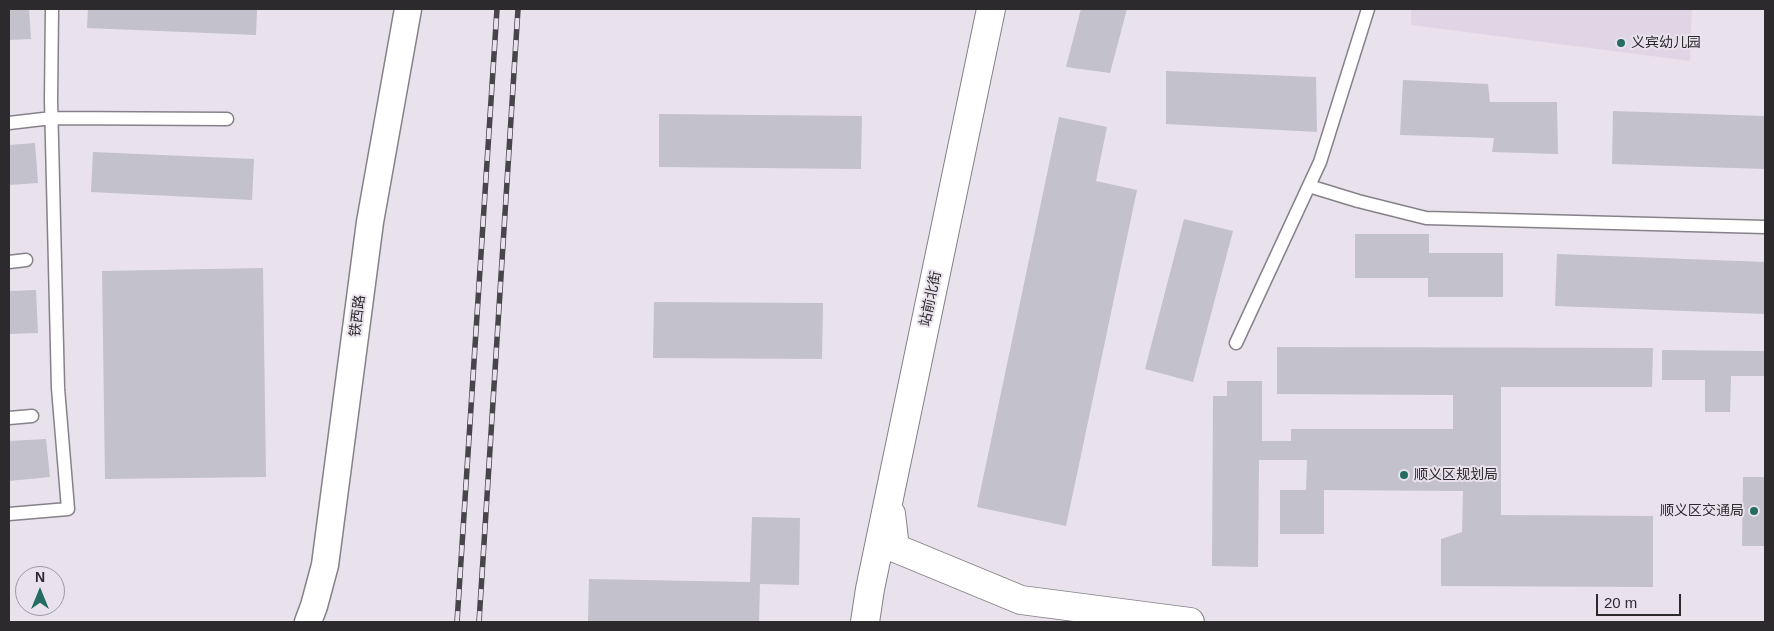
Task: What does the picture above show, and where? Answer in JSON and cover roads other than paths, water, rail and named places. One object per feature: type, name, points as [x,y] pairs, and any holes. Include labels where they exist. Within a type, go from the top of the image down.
[{"type":"main road","name":"站前北街","points":[[865,622],[870,589],[991,9]]},
{"type":"main road","points":[[889,500],[895,548],[1021,600],[1190,622]]},
{"type":"street","name":"铁西路","points":[[308,622],[325,565],[370,222],[408,9]]},
{"type":"lane","points":[[9,514],[68,509],[58,388],[52,118],[52,9]]},
{"type":"lane","points":[[1236,343],[1320,162],[1368,9]]},
{"type":"lane","points":[[9,123],[52,118],[226,119]]},
{"type":"lane","points":[[1309,186],[1358,202],[1426,218],[1765,227]]},
{"type":"lane","points":[[9,262],[26,260]]},
{"type":"lane","points":[[9,418],[32,416]]},
{"type":"railway","points":[[457,622],[497,9]]},
{"type":"railway","points":[[479,622],[518,9]]},
{"type":"place","name":"义宾幼儿园","points":[[1621,43]]},
{"type":"place","name":"顺义区规划局","points":[[1404,475]]},
{"type":"place","name":"顺义区交通局","points":[[1754,511]]}]
